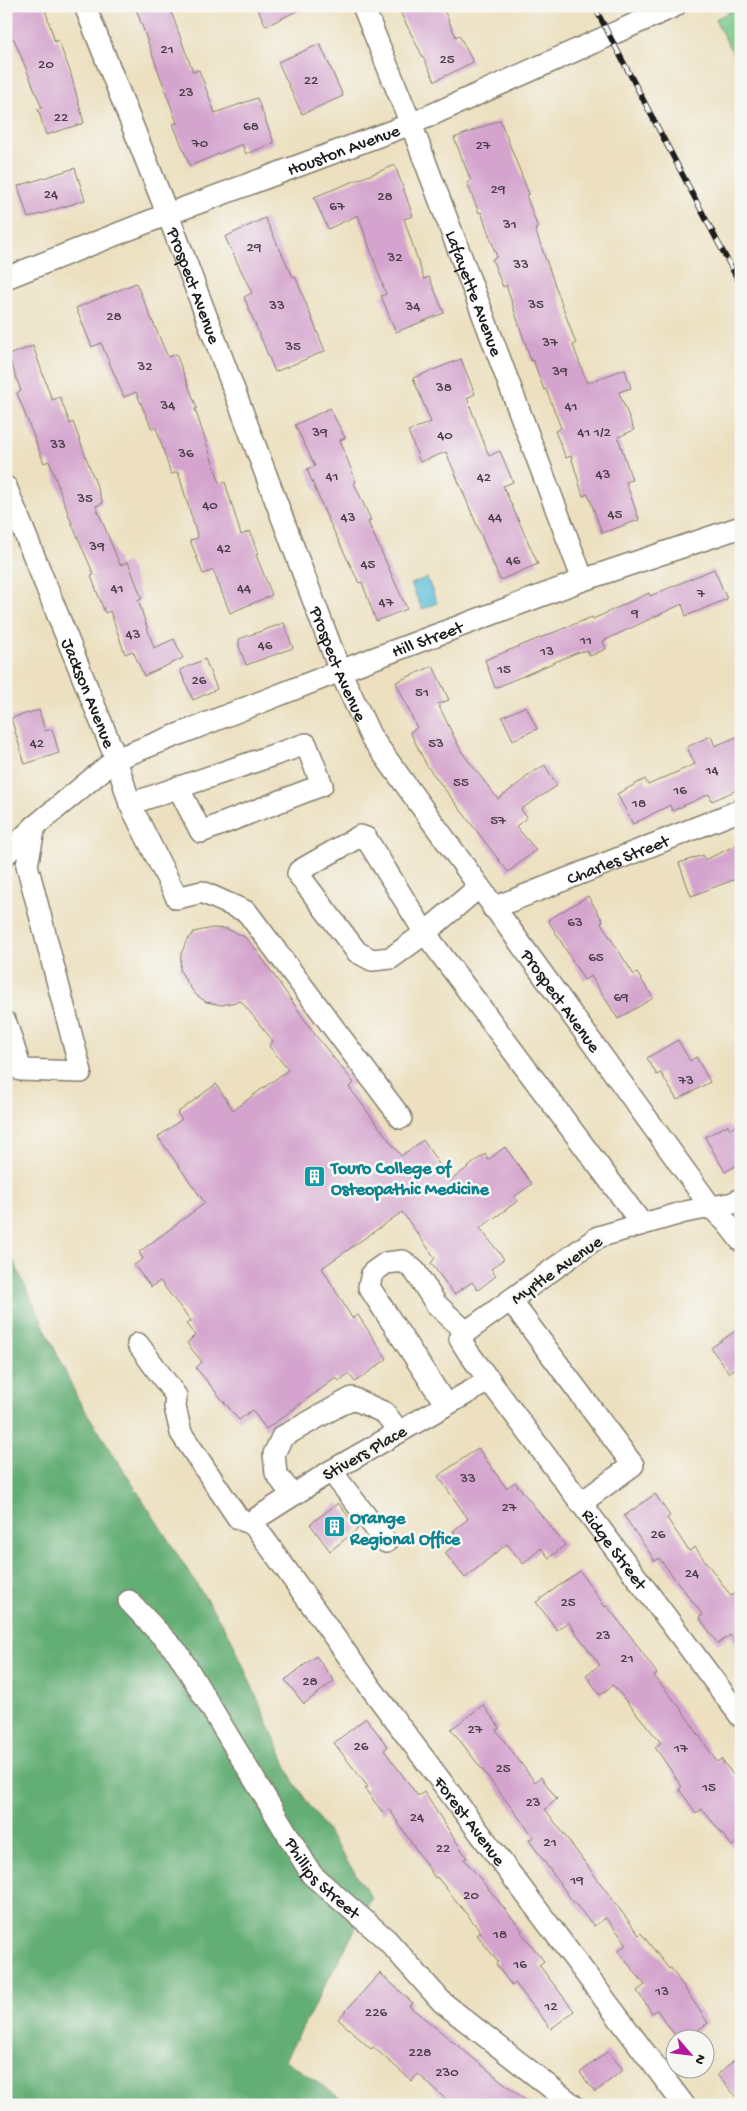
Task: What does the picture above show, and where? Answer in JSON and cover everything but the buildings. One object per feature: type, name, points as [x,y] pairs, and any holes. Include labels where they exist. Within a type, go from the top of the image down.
[{"type":"street","name":"Prospect Avenue","points":[[85,6],[168,214],[340,671],[371,737],[711,1208],[727,1223],[741,1241]]},
{"type":"street","name":"Lafayette Avenue","points":[[363,6],[411,124],[583,580]]},
{"type":"street","name":"Houston Avenue","points":[[6,278],[168,214],[411,124],[675,6]]},
{"type":"street","name":"Jackson Avenue","points":[[6,487],[116,758],[130,804],[177,898],[202,892],[247,912],[401,1118]]},
{"type":"street","name":"Hill Street","points":[[6,854],[35,826],[116,758],[340,671],[583,580],[741,527]]},
{"type":"street","points":[[130,804],[178,787],[306,744],[322,785],[200,832],[178,787]]},
{"type":"street","name":"Charles Street","points":[[493,908],[741,810]]},
{"type":"street","points":[[6,1023],[21,1070],[81,1072],[27,865],[35,826]]},
{"type":"street","points":[[479,887],[425,933],[391,958],[372,960],[358,952],[299,877],[299,871],[360,836],[366,838],[425,933],[642,1224]]},
{"type":"street","name":"Myrtle Avenue","points":[[466,1332],[598,1236],[642,1224],[733,1204],[741,1199]]},
{"type":"street","points":[[446,1405],[369,1286],[372,1273],[386,1263],[403,1261],[415,1271],[436,1304],[466,1332],[460,1339],[490,1380]]},
{"type":"street","points":[[515,1298],[518,1309],[633,1465],[581,1503]]},
{"type":"street","points":[[138,1344],[176,1396],[175,1407],[181,1433],[238,1518],[257,1530]]},
{"type":"street","name":"Ridge Street","points":[[490,1380],[741,1717]]},
{"type":"street","name":"Stivers Place","points":[[257,1530],[257,1518],[292,1495],[490,1380]]},
{"type":"street","points":[[292,1495],[276,1472],[274,1454],[282,1437],[352,1398],[385,1413],[399,1432]]},
{"type":"street","points":[[331,1471],[386,1542]]},
{"type":"street","name":"Forest Avenue","points":[[257,1530],[684,2105]]},
{"type":"street","name":"Phillips Street","points":[[128,1601],[178,1653],[312,1875],[387,1940],[442,2002],[574,2105]]},
{"type":"green space","points":[[741,7],[741,69],[715,19]]},
{"type":"green space","points":[[6,1245],[78,1399],[231,1638],[293,1781],[372,1898],[285,2060],[350,2105],[6,2105]]},
{"type":"water","points":[[427,578],[437,603],[422,609],[411,584]]},
{"type":"railway","points":[[594,6],[741,286]]},
{"type":"place","name":"Touro College of Osteopathic Medicine","points":[[315,1177]]},
{"type":"place","name":"Orange Regional Office","points":[[334,1527]]}]
